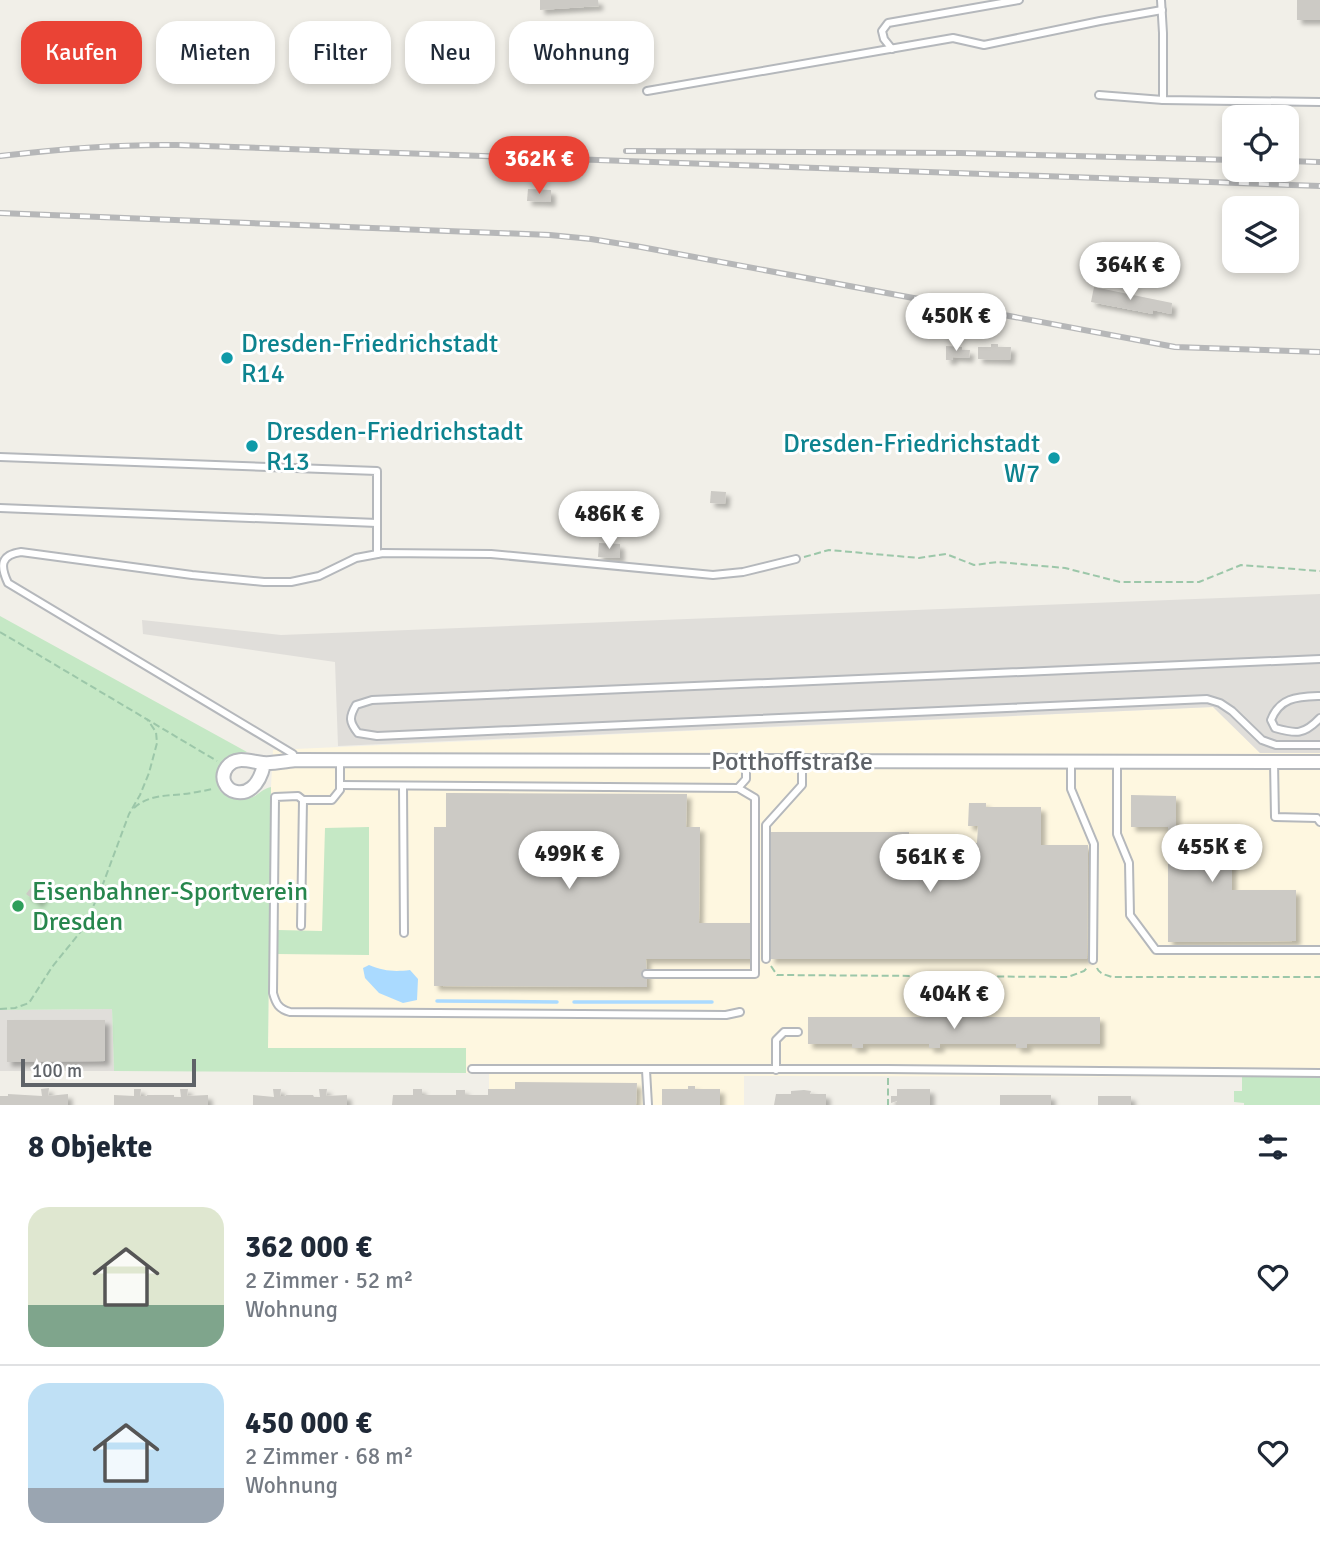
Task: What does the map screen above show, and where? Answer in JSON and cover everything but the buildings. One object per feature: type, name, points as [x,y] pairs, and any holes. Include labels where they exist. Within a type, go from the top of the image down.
[{"type":"street","name":"Potthoffstraße","points":[[227,767],[237,761],[251,760],[264,764],[296,760],[1320,762]]},
{"type":"street","points":[[227,767],[223,777],[225,785],[240,793],[257,784],[264,764]]},
{"type":"lane","points":[[892,49],[884,39],[882,31],[888,23],[1019,0]]},
{"type":"lane","points":[[1161,0],[1163,100]]},
{"type":"lane","points":[[647,91],[953,38],[984,45],[1162,10]]},
{"type":"lane","points":[[1099,95],[1163,100],[1320,103]]},
{"type":"lane","points":[[0,457],[377,471],[377,554]]},
{"type":"lane","points":[[0,508],[377,523]]},
{"type":"lane","points":[[296,760],[293,754],[8,583],[1,568],[1,561],[6,556],[20,552],[192,575],[291,582],[319,576],[356,558],[377,554],[491,554],[713,575],[743,572],[796,559]]},
{"type":"lane","points":[[1320,659],[372,700],[356,705],[350,715],[351,724],[358,733],[377,736],[1207,699],[1232,711],[1262,740],[1276,745],[1320,745]]},
{"type":"lane","points":[[1320,695],[1284,702],[1275,710],[1271,720],[1275,728],[1293,733],[1310,728],[1320,718]]},
{"type":"lane","points":[[340,760],[340,790],[332,800],[303,800],[298,796],[275,797],[273,993],[275,1002],[282,1010],[699,1014],[740,1012]]},
{"type":"lane","points":[[738,788],[746,779],[746,761]]},
{"type":"lane","points":[[765,959],[766,825],[802,785],[802,761]]},
{"type":"lane","points":[[1071,761],[1071,789],[1094,844],[1093,960]]},
{"type":"lane","points":[[1117,762],[1117,834],[1129,863],[1130,915],[1156,950],[1320,950]]},
{"type":"lane","points":[[1274,762],[1275,817],[1317,818],[1320,822]]},
{"type":"lane","points":[[340,785],[738,788],[755,798],[755,974],[646,974]]},
{"type":"lane","points":[[403,786],[404,933]]},
{"type":"lane","points":[[301,926],[303,800]]},
{"type":"lane","points":[[776,1070],[776,1040],[784,1032],[798,1032]]},
{"type":"lane","points":[[472,1069],[1320,1073]]},
{"type":"lane","points":[[646,1070],[648,1105]]},
{"type":"path","points":[[796,559],[829,550],[919,558],[946,554],[974,565],[998,562],[1065,568],[1120,582],[1199,582],[1241,565],[1320,571]]},
{"type":"path","points":[[0,632],[227,767]]},
{"type":"path","points":[[0,1009],[29,1003],[52,967],[82,930],[100,892],[129,814],[149,773],[157,743],[156,732],[148,719]]},
{"type":"path","points":[[129,814],[142,802],[157,797],[188,794],[225,785]]},
{"type":"path","points":[[765,959],[777,975],[1068,977],[1084,971],[1093,960],[1098,971],[1112,977],[1320,977]]},
{"type":"path","points":[[888,1069],[888,1105]]},
{"type":"shaded area","points":[[1320,594],[1320,753],[1260,753],[1213,707],[338,746],[335,662],[143,634],[142,620],[281,635]]},
{"type":"shaded area","points":[[1213,707],[1260,753],[1320,753],[1320,1077],[744,1076],[744,1105],[489,1105],[489,1074],[466,1073],[466,1049],[268,1048],[273,750]]},
{"type":"shaded area","points":[[112,1009],[114,1071],[0,1071],[0,1010]]},
{"type":"green space","points":[[0,616],[247,752],[231,756],[221,763],[217,774],[220,791],[246,799],[271,787],[268,1048],[466,1048],[466,1073],[114,1071],[112,1009],[0,1010]]},
{"type":"green space","points":[[369,827],[369,955],[276,954],[278,930],[322,931],[325,828]]},
{"type":"green space","points":[[1242,1077],[1320,1077],[1320,1105],[1244,1105],[1234,1102],[1234,1091],[1242,1091]]},
{"type":"water","points":[[369,965],[379,969],[410,970],[418,979],[417,1000],[403,1003],[379,993],[365,978],[363,968]]},
{"type":"waterway","points":[[437,1001],[557,1002]]},
{"type":"waterway","points":[[574,1002],[712,1002]]},
{"type":"railway","points":[[0,156],[132,145],[177,145],[1320,186]]},
{"type":"railway","points":[[626,151],[961,153],[1222,160]]},
{"type":"railway","points":[[1299,161],[1320,162]]},
{"type":"railway","points":[[0,213],[550,235],[591,239],[1175,347],[1320,352]]},
{"type":"place","name":"Dresden-Friedrichstadt R14","points":[[227,358]]},
{"type":"place","name":"Dresden-Friedrichstadt R13","points":[[252,446]]},
{"type":"place","name":"Dresden-Friedrichstadt W7","points":[[1054,458]]},
{"type":"place","name":"Eisenbahner-Sportverein Dresden","points":[[18,906]]}]
